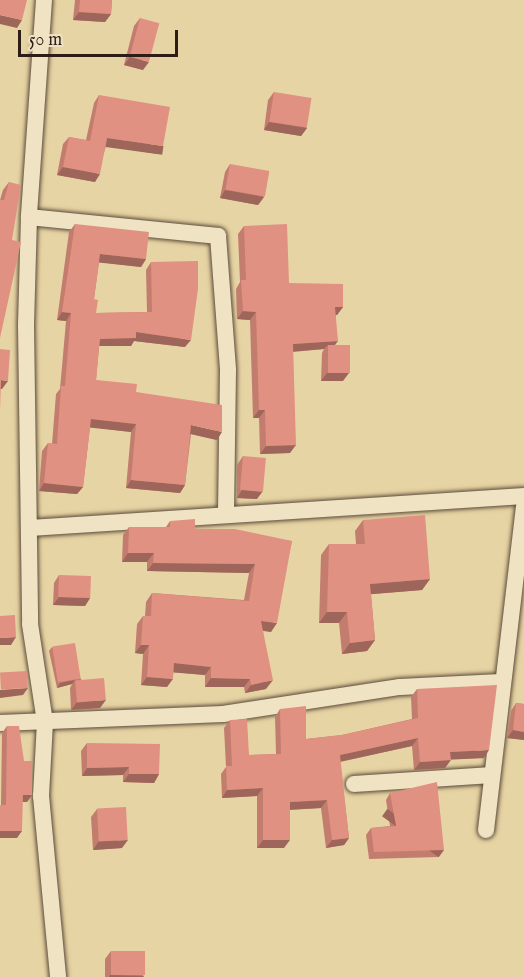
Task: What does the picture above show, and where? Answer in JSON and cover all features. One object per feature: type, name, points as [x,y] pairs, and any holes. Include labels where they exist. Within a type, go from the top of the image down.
[{"type":"street","points":[[44,0],[28,217],[26,326],[30,624],[45,722],[41,796],[58,977]]},
{"type":"street","points":[[28,217],[218,236],[228,370],[226,515]]},
{"type":"street","points":[[30,528],[524,496]]},
{"type":"street","points":[[486,830],[501,682],[524,506]]},
{"type":"street","points":[[0,723],[223,714],[400,687],[501,682]]},
{"type":"street","points":[[354,784],[492,775]]},
{"type":"building","points":[[0,0],[27,0],[22,20],[0,15]]},
{"type":"building","points":[[80,0],[112,0],[111,14],[79,12]]},
{"type":"building","points":[[140,18],[159,23],[149,62],[130,57]]},
{"type":"building","points":[[274,92],[312,98],[307,128],[269,122]]},
{"type":"building","points":[[99,95],[170,107],[163,146],[107,138],[100,174],[63,167],[69,137],[90,141]]},
{"type":"building","points":[[230,164],[269,171],[265,197],[225,190]]},
{"type":"building","points":[[9,182],[21,185],[12,240],[21,242],[0,338],[0,200],[4,200]]},
{"type":"building","points":[[75,224],[149,232],[146,259],[100,254],[94,299],[98,300],[96,313],[152,312],[151,262],[198,261],[198,289],[191,340],[136,332],[136,338],[100,339],[96,380],[137,384],[136,392],[222,405],[222,432],[191,425],[185,485],[131,480],[136,424],[91,419],[83,487],[44,483],[48,443],[57,444],[61,386],[65,386],[71,313],[62,312]]},
{"type":"building","points":[[287,224],[289,283],[343,284],[343,307],[335,307],[338,341],[293,344],[296,445],[266,446],[265,410],[259,410],[256,312],[243,311],[241,280],[246,280],[244,226]]},
{"type":"building","points":[[328,345],[350,345],[350,373],[328,373]]},
{"type":"building","points":[[0,349],[10,350],[8,381],[1,380],[0,411]]},
{"type":"building","points":[[243,456],[266,458],[263,492],[240,490]]},
{"type":"building","points":[[425,515],[430,579],[370,584],[375,640],[350,643],[347,612],[327,612],[329,544],[365,544],[363,520]]},
{"type":"building","points":[[195,519],[195,529],[235,529],[292,541],[277,623],[261,621],[273,680],[251,685],[250,679],[211,678],[211,667],[174,663],[173,679],[147,677],[149,645],[141,645],[143,616],[151,616],[152,593],[249,601],[255,564],[153,563],[154,553],[128,553],[129,527],[170,527],[170,521]]},
{"type":"building","points":[[59,575],[91,576],[90,598],[58,597]]},
{"type":"building","points":[[15,615],[16,637],[0,638],[0,616]]},
{"type":"building","points":[[75,643],[81,679],[58,682],[52,647]]},
{"type":"building","points":[[27,671],[28,688],[1,689],[0,672]]},
{"type":"building","points":[[104,678],[106,700],[77,702],[75,681]]},
{"type":"building","points":[[497,685],[489,750],[450,752],[451,760],[420,762],[418,738],[340,755],[349,838],[332,840],[327,800],[290,802],[290,840],[263,840],[263,788],[227,790],[226,766],[232,766],[230,720],[247,719],[249,755],[281,754],[280,709],[306,706],[306,739],[342,735],[418,718],[417,689]]},
{"type":"building","points":[[516,703],[524,704],[524,732],[513,730]]},
{"type":"building","points":[[7,726],[19,726],[24,761],[32,761],[32,795],[23,795],[22,831],[0,831],[0,805],[6,805]]},
{"type":"building","points":[[87,743],[160,744],[159,774],[129,774],[129,767],[87,768]]},
{"type":"building","points":[[437,782],[444,850],[374,852],[371,828],[396,826],[390,793]]},
{"type":"building","points":[[126,807],[128,840],[99,841],[97,809]]},
{"type":"building","points":[[111,951],[145,951],[145,975],[111,975]]}]
